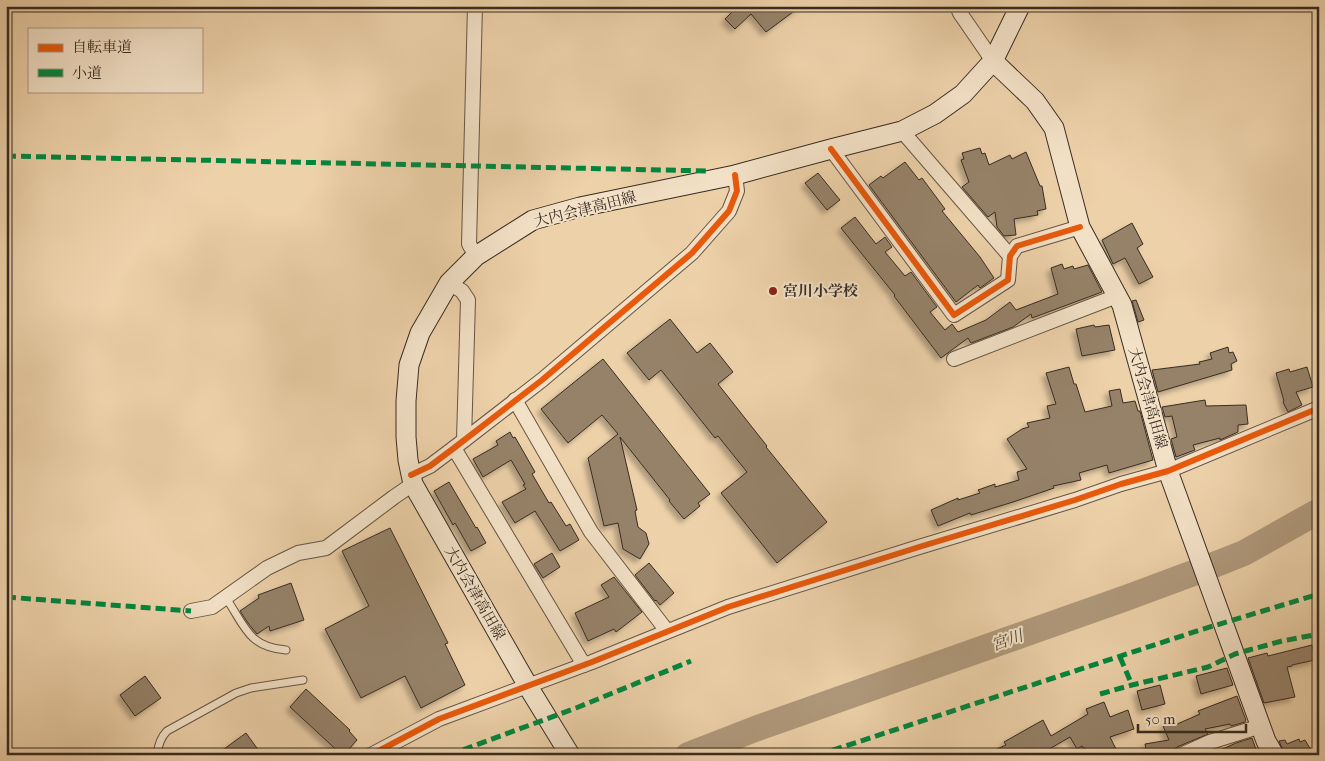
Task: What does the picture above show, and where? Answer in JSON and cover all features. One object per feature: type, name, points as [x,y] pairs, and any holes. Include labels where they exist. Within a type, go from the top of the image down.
[{"type":"main road","name":"大内会津高田線","points":[[570,755],[530,689],[412,479],[406,437],[409,365],[420,333],[449,283],[476,256],[533,220],[580,207],[735,175],[902,131],[935,114],[963,94],[993,61],[1020,6]]},
{"type":"main road","name":"大内会津高田線","points":[[993,61],[1035,101],[1054,128],[1080,227],[1122,305],[1168,471],[1266,741],[1274,755]]},
{"type":"street","points":[[475,6],[469,244],[476,256]]},
{"type":"street","points":[[957,6],[993,61]]},
{"type":"street","points":[[902,131],[1010,256]]},
{"type":"street","points":[[832,149],[954,315],[1008,280],[1010,256],[1017,246],[1080,227]]},
{"type":"street","points":[[192,611],[212,607],[267,568],[298,553],[326,548],[394,497],[412,479],[542,380],[692,253],[729,211],[737,192],[735,175]]},
{"type":"street","points":[[449,283],[462,291],[468,300],[459,444],[584,665]]},
{"type":"street","points":[[954,359],[1117,296]]},
{"type":"street","points":[[515,400],[591,532],[667,631]]},
{"type":"street","points":[[371,755],[439,719],[530,689],[728,606],[1168,471],[1319,408]]},
{"type":"street","points":[[1181,755],[1210,742],[1261,726]]},
{"type":"lane","points":[[226,598],[248,633],[256,642],[272,649],[286,650]]},
{"type":"lane","points":[[157,755],[158,745],[167,731],[236,693],[250,688],[303,680]]},
{"type":"building","points":[[738,6],[801,6],[766,32],[751,14],[735,29],[725,19]]},
{"type":"building","points":[[980,148],[982,154],[985,153],[989,165],[1010,155],[1012,159],[1026,152],[1040,186],[1042,186],[1046,209],[1037,211],[1038,215],[1014,219],[1016,235],[1004,236],[997,227],[995,212],[988,217],[962,187],[969,182],[961,160],[964,159],[962,153]]},
{"type":"building","points":[[905,162],[919,180],[922,178],[945,209],[942,211],[980,257],[994,278],[980,288],[978,285],[956,302],[869,185],[881,176],[883,178]]},
{"type":"building","points":[[818,173],[840,200],[827,210],[805,183]]},
{"type":"building","points":[[855,217],[876,244],[885,237],[892,247],[885,252],[905,276],[911,272],[937,307],[930,312],[945,330],[952,324],[958,332],[986,320],[1010,302],[1016,310],[1058,294],[1051,268],[1062,264],[1064,269],[1073,266],[1074,269],[1088,265],[1102,292],[1032,318],[1031,314],[1013,327],[971,343],[968,338],[941,358],[895,295],[841,228]]},
{"type":"building","points":[[1132,223],[1143,244],[1137,248],[1153,277],[1139,284],[1125,258],[1113,264],[1102,240]]},
{"type":"building","points":[[1136,300],[1144,320],[1138,322],[1132,301]]},
{"type":"building","points":[[670,319],[697,353],[710,343],[733,372],[718,384],[827,522],[777,563],[721,493],[747,472],[718,436],[715,438],[661,370],[649,380],[627,353]]},
{"type":"building","points":[[1094,325],[1095,327],[1109,325],[1115,350],[1082,356],[1076,329]]},
{"type":"building","points":[[1228,347],[1229,353],[1233,352],[1237,361],[1231,364],[1232,370],[1158,392],[1152,370],[1200,364],[1199,362],[1212,359],[1210,353]]},
{"type":"building","points":[[603,359],[710,494],[698,503],[700,506],[684,519],[620,437],[637,510],[635,511],[638,527],[646,533],[649,544],[640,559],[623,549],[618,523],[604,526],[588,458],[618,434],[602,415],[568,443],[541,409]]},
{"type":"building","points":[[1069,367],[1085,412],[1112,406],[1109,391],[1120,389],[1123,403],[1135,401],[1138,411],[1140,411],[1153,460],[1109,473],[1107,465],[1079,473],[1081,480],[1053,486],[1054,488],[971,515],[970,513],[938,526],[931,510],[958,498],[958,500],[980,493],[978,490],[995,484],[995,487],[1019,480],[1017,472],[1027,469],[1007,439],[1022,429],[1029,427],[1027,423],[1050,418],[1047,406],[1056,404],[1046,373]]},
{"type":"building","points":[[1307,367],[1313,387],[1296,392],[1302,405],[1288,412],[1283,402],[1276,373],[1289,369],[1290,372]]},
{"type":"building","points":[[1205,400],[1206,406],[1246,405],[1248,424],[1238,425],[1238,432],[1220,440],[1220,438],[1193,445],[1195,450],[1176,457],[1171,439],[1177,437],[1172,416],[1165,417],[1162,407]]},
{"type":"building","points":[[510,432],[513,438],[515,437],[535,472],[532,474],[549,503],[551,502],[566,526],[570,524],[579,540],[560,551],[535,511],[515,523],[502,502],[526,489],[511,460],[483,477],[473,459],[498,445],[496,441]]},
{"type":"building","points":[[449,482],[486,543],[471,551],[455,523],[453,525],[434,491]]},
{"type":"building","points":[[390,528],[448,643],[445,644],[465,685],[421,708],[405,676],[361,698],[325,629],[369,606],[342,551]]},
{"type":"building","points":[[552,553],[560,567],[543,578],[534,564]]},
{"type":"building","points":[[649,563],[674,593],[660,605],[635,575]]},
{"type":"building","points":[[614,577],[642,612],[616,632],[614,629],[588,641],[575,613],[609,597],[601,585]]},
{"type":"building","points":[[291,583],[304,620],[270,631],[269,626],[257,634],[240,611],[259,598],[258,595]]},
{"type":"building","points":[[1312,645],[1315,660],[1287,667],[1295,697],[1264,703],[1248,658],[1267,653],[1268,656]]},
{"type":"building","points":[[1227,668],[1233,685],[1201,694],[1196,676]]},
{"type":"building","points":[[145,676],[161,698],[135,716],[120,695]]},
{"type":"building","points":[[1160,685],[1165,704],[1142,710],[1137,691]]},
{"type":"building","points":[[306,689],[350,730],[357,740],[344,755],[290,707]]},
{"type":"building","points":[[1237,696],[1246,720],[1245,722],[1231,726],[1230,724],[1205,729],[1208,734],[1177,747],[1172,755],[1147,755],[1145,744],[1169,740],[1163,726],[1174,721],[1175,725],[1200,714],[1198,711]]},
{"type":"building","points":[[1104,702],[1110,717],[1128,710],[1134,729],[1110,737],[1119,755],[1088,755],[1082,746],[1077,749],[1070,737],[1046,751],[1049,755],[983,755],[1006,745],[1004,742],[1043,720],[1051,736],[1088,714],[1086,709]]},
{"type":"building","points":[[246,733],[262,755],[216,755]]},
{"type":"building","points":[[1252,738],[1258,755],[1209,755],[1236,743]]},
{"type":"building","points":[[1299,739],[1300,742],[1305,740],[1311,750],[1303,755],[1285,755],[1279,741],[1285,740],[1287,744]]},
{"type":"waterway","name":"宮川","points":[[688,755],[755,729],[1196,572],[1244,553],[1319,511]]},
{"type":"marked path","points":[[6,156],[710,171]]},
{"type":"marked path","points":[[818,755],[1200,630],[1319,594]]},
{"type":"marked path","points":[[6,597],[191,611]]},
{"type":"marked path","points":[[1100,694],[1208,667],[1235,654],[1249,650],[1319,634]]},
{"type":"marked path","points":[[1120,657],[1132,685]]},
{"type":"marked path","points":[[449,755],[576,708],[691,661]]},
{"type":"cycle path","points":[[831,149],[954,315],[1008,280],[1010,256],[1017,246],[1080,227]]},
{"type":"cycle path","points":[[411,475],[430,466],[542,380],[692,253],[729,211],[737,191],[735,175]]},
{"type":"cycle path","points":[[371,755],[439,719],[592,662],[728,607],[1168,471],[1319,408]]},
{"type":"place","name":"宮川小学校","points":[[773,291]]}]
